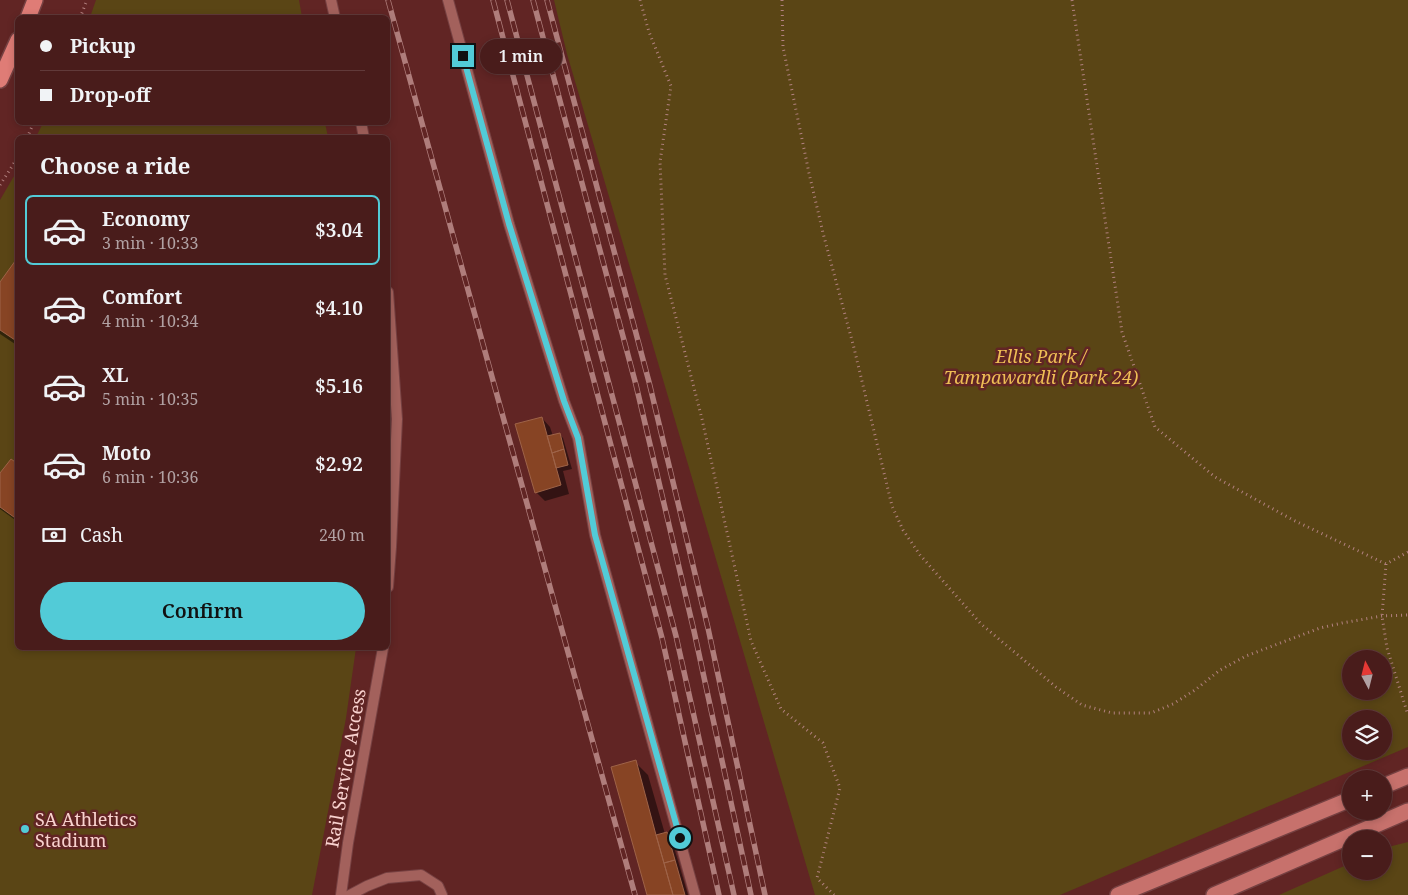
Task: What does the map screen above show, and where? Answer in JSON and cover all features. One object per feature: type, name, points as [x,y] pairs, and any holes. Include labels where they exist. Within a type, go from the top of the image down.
[{"type":"highway","points":[[29,15],[35,0]]},
{"type":"highway","points":[[0,80],[15,47]]},
{"type":"main road","points":[[1392,783],[1408,776]]},
{"type":"main road","points":[[1118,895],[1342,804]]},
{"type":"main road","points":[[1214,895],[1408,811]]},
{"type":"lane","points":[[331,0],[334,15]]},
{"type":"lane","points":[[448,0],[509,224],[564,401],[578,438],[595,535],[695,895]]},
{"type":"lane","points":[[390,324],[396,419],[390,560]]},
{"type":"lane","name":"Rail Service Access","points":[[342,895],[348,843],[383,650]]},
{"type":"lane","points":[[350,895],[387,878],[421,875],[438,886],[442,895]]},
{"type":"path","points":[[81,15],[87,0]]},
{"type":"path","points":[[640,0],[649,32],[671,86],[660,162],[665,275],[702,419],[751,641],[781,709],[823,743],[840,788],[817,878],[834,895]]},
{"type":"path","points":[[782,0],[783,47],[809,173],[892,506],[903,530],[920,555],[981,624],[1056,687],[1082,705],[1112,713],[1151,713],[1173,704],[1195,690],[1220,670],[1246,656],[1320,628],[1382,616],[1408,615]]},
{"type":"path","points":[[1072,0],[1122,332],[1155,427],[1215,477],[1292,520],[1386,564]]},
{"type":"path","points":[[0,185],[15,162]]},
{"type":"path","points":[[1386,564],[1408,552]]},
{"type":"path","points":[[1386,564],[1382,616],[1387,648],[1408,715]]},
{"type":"green space","points":[[96,0],[299,0],[302,15],[91,15]]},
{"type":"green space","name":"Ellis Park / Tampawardli (Park 24)","points":[[554,0],[1408,0],[1408,747],[1392,754],[1392,710],[1342,710],[1342,760],[1377,760],[1354,770],[1342,770],[1342,775],[1060,895],[815,895],[567,54]]},
{"type":"green space","points":[[42,125],[325,125],[328,135],[37,135]]},
{"type":"green space","name":"SA Athletics Stadium","points":[[15,174],[15,650],[356,650],[346,718],[312,895],[0,895],[0,200]]},
{"type":"green space","points":[[1408,842],[1408,895],[1279,895],[1342,867],[1342,880],[1392,880],[1392,846]]},
{"type":"building","points":[[15,261],[15,340],[0,330],[0,282]]},
{"type":"building","points":[[542,417],[561,485],[535,493],[515,424]]},
{"type":"building","points":[[560,433],[564,449],[552,453],[547,436]]},
{"type":"building","points":[[564,449],[568,465],[556,468],[552,453]]},
{"type":"building","points":[[11,459],[15,462],[15,518],[0,507],[0,473]]},
{"type":"building","points":[[636,760],[673,895],[647,895],[611,767]]},
{"type":"building","points":[[667,832],[675,860],[664,863],[656,835]]},
{"type":"building","points":[[675,860],[685,895],[673,895],[664,863]]},
{"type":"railway","points":[[388,0],[635,895]]},
{"type":"railway","points":[[493,0],[662,638],[719,895]]},
{"type":"railway","points":[[507,0],[676,636],[734,895]]},
{"type":"railway","points":[[533,0],[636,385],[694,631],[751,895]]},
{"type":"railway","points":[[547,0],[649,382],[708,628],[765,895]]},
{"type":"place","name":"SA Athletics Stadium","points":[[25,829]]},
{"type":"route","points":[[463,56],[509,224],[564,401],[578,438],[595,535],[680,838]]}]
